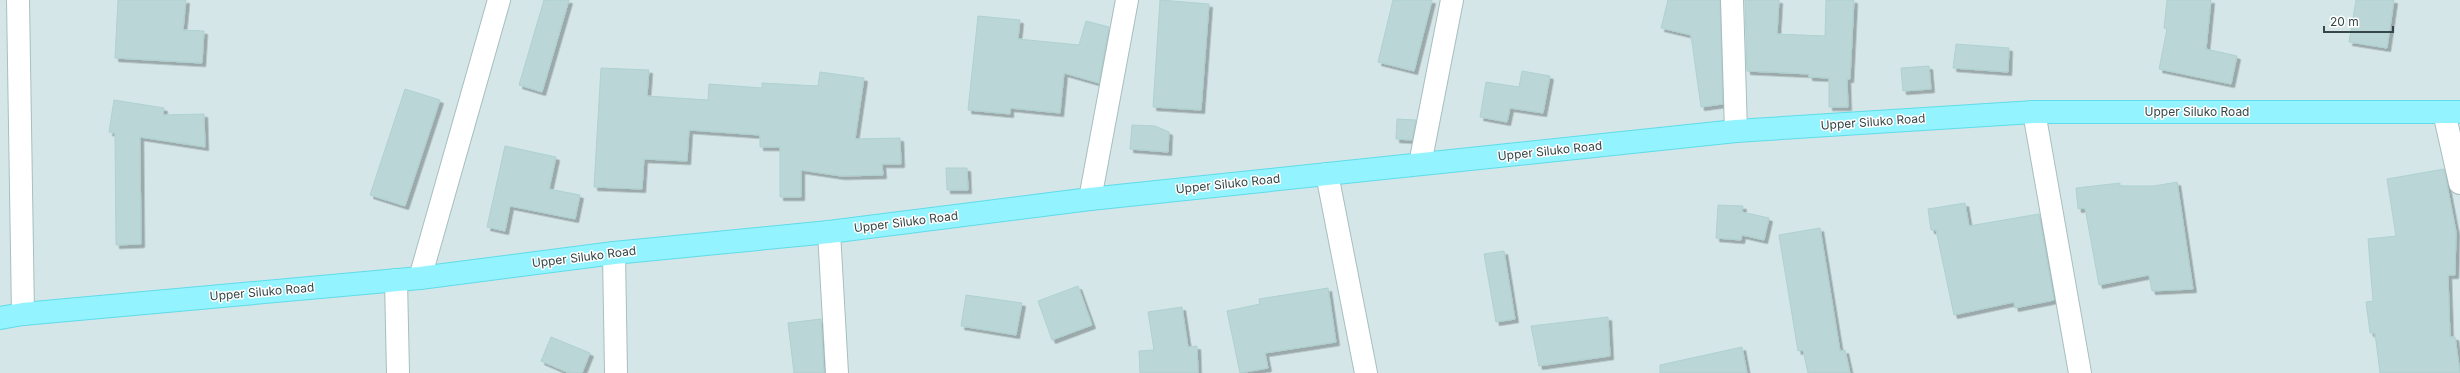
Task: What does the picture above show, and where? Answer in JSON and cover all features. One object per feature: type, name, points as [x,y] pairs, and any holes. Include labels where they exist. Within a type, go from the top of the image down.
[{"type":"main road","name":"Upper Siluko Road","points":[[0,318],[23,314],[420,278],[614,253],[828,232],[1090,199],[1736,131],[2034,112],[2452,112]]},
{"type":"street","points":[[18,0],[23,314]]},
{"type":"street","points":[[420,278],[498,0]]},
{"type":"street","points":[[1090,199],[1127,0]]},
{"type":"street","points":[[1420,164],[1452,0]]},
{"type":"street","points":[[1732,0],[1736,131]]},
{"type":"street","points":[[2034,112],[2080,373]]},
{"type":"street","points":[[2452,112],[2460,183]]},
{"type":"street","points":[[1327,174],[1366,373]]},
{"type":"street","points":[[828,232],[837,373]]},
{"type":"street","points":[[614,253],[616,373]]},
{"type":"street","points":[[396,280],[398,373]]},
{"type":"shaded area","points":[[0,0],[2460,0],[2460,373],[0,373]]},
{"type":"building","points":[[118,0],[186,0],[183,30],[204,31],[202,63],[115,58]]},
{"type":"building","points":[[544,0],[569,0],[542,92],[519,85]]},
{"type":"building","points":[[1160,0],[1209,4],[1201,110],[1153,107]]},
{"type":"building","points":[[1393,0],[1432,0],[1414,71],[1378,62]]},
{"type":"building","points":[[1668,0],[1720,0],[1723,104],[1701,107],[1691,35],[1661,28]]},
{"type":"building","points":[[1745,0],[1779,0],[1777,34],[1825,36],[1826,0],[1854,0],[1850,79],[1847,79],[1848,107],[1829,107],[1829,78],[1809,77],[1809,74],[1747,71]]},
{"type":"building","points":[[2167,0],[2211,0],[2206,49],[2237,56],[2231,84],[2159,69],[2167,29],[2164,28]]},
{"type":"building","points":[[2356,0],[2394,0],[2387,48],[2349,42]]},
{"type":"building","points":[[978,16],[1020,20],[1018,39],[1079,45],[1086,21],[1109,27],[1099,83],[1064,73],[1060,113],[1010,108],[1010,114],[968,110]]},
{"type":"building","points":[[1956,44],[2009,48],[2008,72],[1953,68]]},
{"type":"building","points":[[1929,66],[1931,89],[1903,91],[1901,68]]},
{"type":"building","points":[[601,68],[649,70],[647,96],[708,100],[709,84],[762,88],[762,83],[818,86],[820,72],[864,78],[855,139],[900,138],[901,164],[882,164],[883,175],[841,176],[801,170],[801,197],[780,197],[780,147],[760,147],[760,135],[689,130],[687,161],[644,159],[642,189],[594,187]]},
{"type":"building","points":[[1522,71],[1550,76],[1543,113],[1510,108],[1507,122],[1480,117],[1486,82],[1519,87]]},
{"type":"building","points":[[405,89],[440,100],[405,206],[370,195]]},
{"type":"building","points":[[114,100],[164,108],[163,115],[204,114],[205,147],[140,137],[141,244],[116,245],[115,133],[109,132]]},
{"type":"building","points":[[1397,119],[1416,120],[1412,140],[1396,139]]},
{"type":"building","points":[[1132,125],[1155,126],[1169,132],[1168,152],[1130,149]]},
{"type":"building","points":[[505,146],[556,157],[549,189],[580,195],[575,219],[510,206],[505,231],[487,227]]},
{"type":"building","points":[[946,168],[967,168],[968,190],[947,190]]},
{"type":"building","points":[[2444,169],[2456,232],[2455,275],[2448,275],[2450,337],[2455,337],[2460,373],[2380,373],[2375,333],[2370,333],[2366,302],[2373,301],[2368,239],[2396,236],[2387,179]]},
{"type":"building","points":[[2177,182],[2193,289],[2152,291],[2149,275],[2099,285],[2085,208],[2078,209],[2076,188],[2120,183],[2120,186],[2154,186]]},
{"type":"building","points":[[1965,203],[1969,226],[2039,214],[2054,300],[2015,308],[2014,302],[1954,315],[1936,230],[1931,230],[1928,209]]},
{"type":"building","points":[[1718,205],[1743,206],[1742,212],[1769,218],[1764,240],[1742,235],[1741,240],[1716,238]]},
{"type":"building","points":[[1820,228],[1840,351],[1845,350],[1850,373],[1808,373],[1803,350],[1798,351],[1779,235]]},
{"type":"building","points":[[1504,251],[1515,319],[1496,322],[1484,254]]},
{"type":"building","points":[[1078,286],[1092,325],[1052,340],[1038,301]]},
{"type":"building","points":[[1328,288],[1336,342],[1265,353],[1268,368],[1240,373],[1227,311],[1260,304],[1259,299]]},
{"type":"building","points":[[966,295],[1022,303],[1016,335],[961,326]]},
{"type":"building","points":[[1182,307],[1188,347],[1197,346],[1198,373],[1140,373],[1139,351],[1154,350],[1148,312]]},
{"type":"building","points":[[1608,317],[1610,356],[1539,366],[1531,326]]},
{"type":"building","points":[[821,319],[824,373],[794,373],[788,323]]},
{"type":"building","points":[[551,337],[590,353],[582,373],[569,373],[541,361]]},
{"type":"building","points":[[1742,347],[1747,373],[1660,373],[1660,365]]}]
